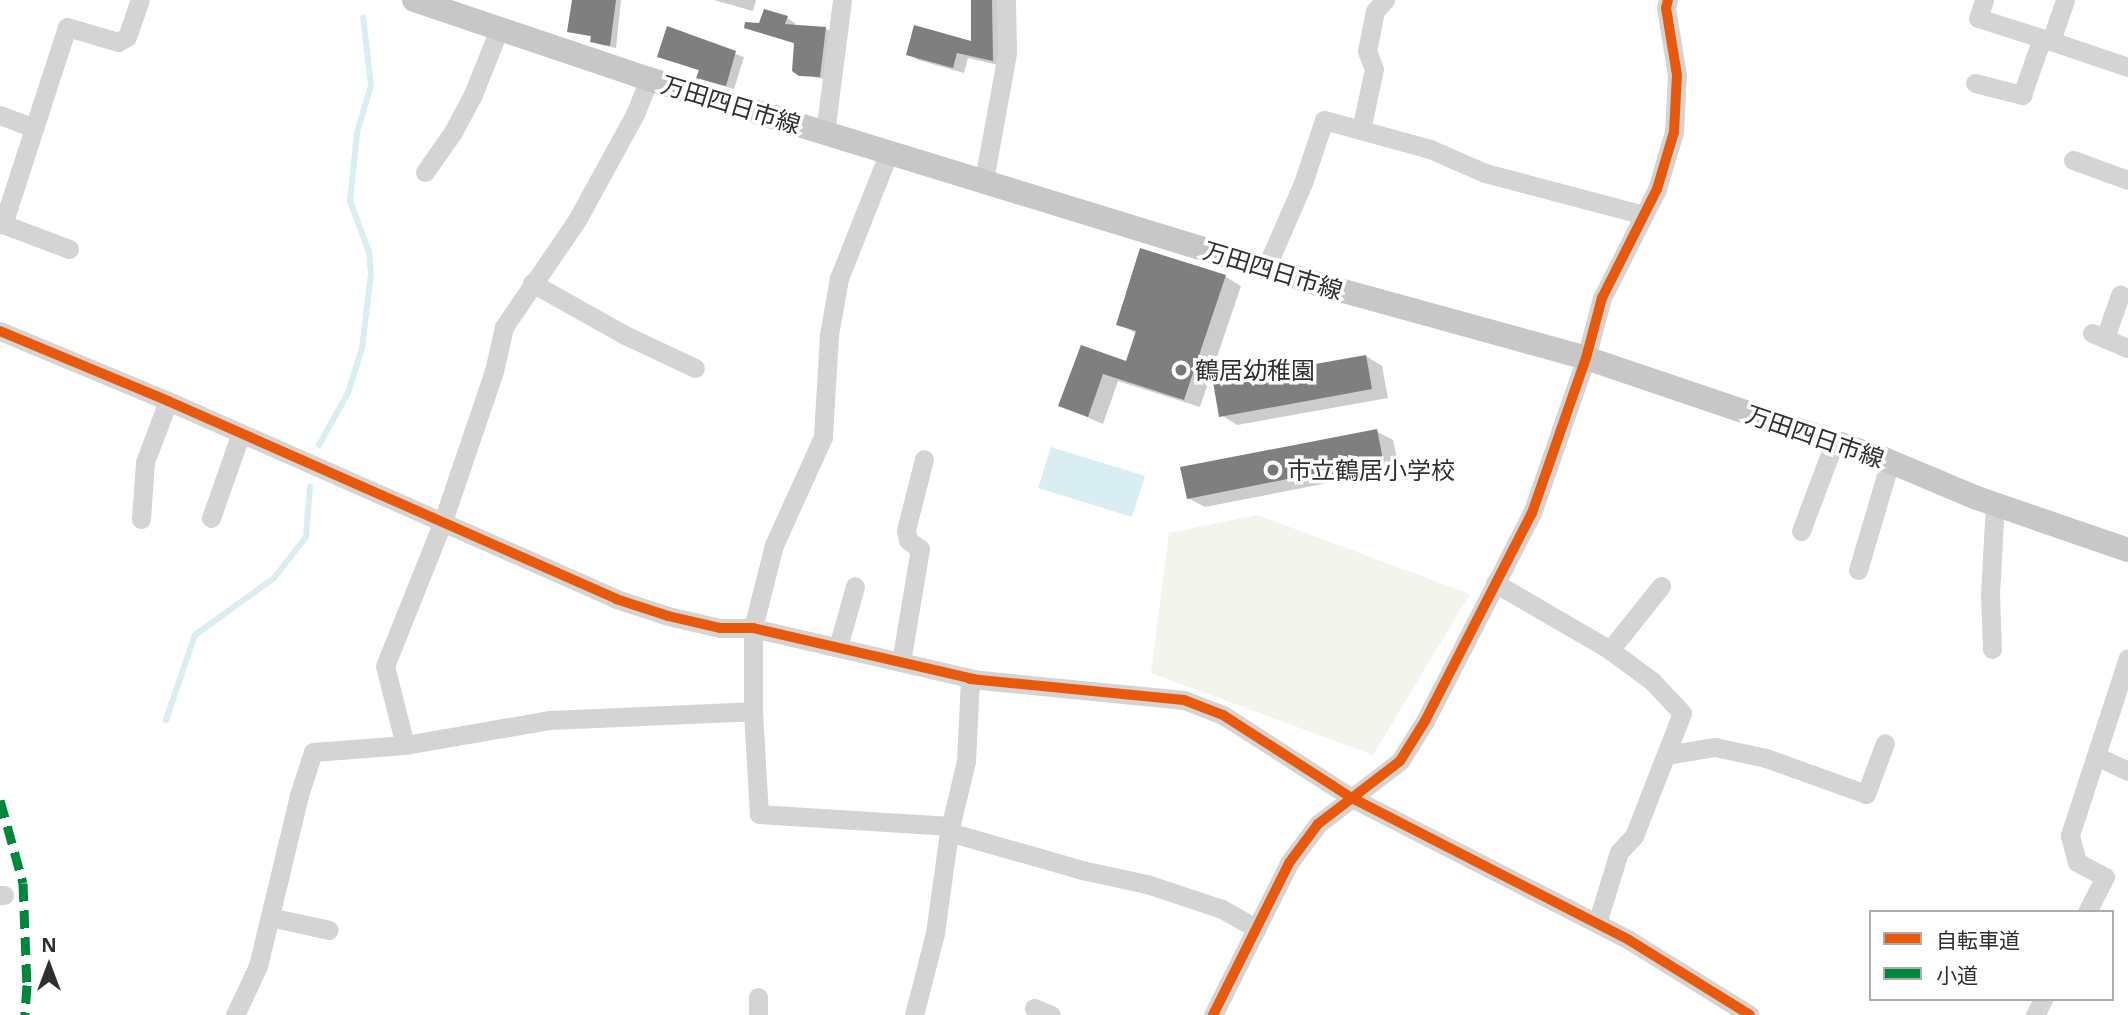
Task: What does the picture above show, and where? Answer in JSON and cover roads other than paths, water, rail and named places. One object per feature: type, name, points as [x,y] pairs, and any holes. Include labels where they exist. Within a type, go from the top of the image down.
[{"type":"main road","name":"万田四日市線","points":[[414,0],[447,5],[499,29],[649,79],[1266,268],[1586,358],[1890,462],[1995,504],[2128,550]]},
{"type":"street","points":[[69,249],[3,224],[66,27],[118,42],[127,37],[140,0]]},
{"type":"street","points":[[825,133],[842,0]]},
{"type":"street","points":[[984,180],[1007,53],[1006,0]]},
{"type":"street","points":[[1361,130],[1374,69],[1367,51],[1375,11],[1385,0]]},
{"type":"street","points":[[1213,1015],[1289,863],[1318,824],[1400,761],[1425,721],[1532,513],[1586,358],[1602,298],[1657,189],[1674,132],[1677,75],[1666,8],[1668,0]]},
{"type":"street","points":[[1984,0],[1978,18],[2128,66]]},
{"type":"street","points":[[1975,83],[2022,96],[2065,0]]},
{"type":"street","points":[[425,172],[453,132],[472,97],[499,29]]},
{"type":"street","points":[[405,745],[385,666],[443,521],[494,371],[504,327],[577,220],[635,114],[649,79]]},
{"type":"street","points":[[0,115],[34,128]]},
{"type":"street","points":[[1266,268],[1303,183],[1324,120],[1430,149],[1485,173],[1644,215]]},
{"type":"street","points":[[888,152],[839,278],[829,335],[823,437],[774,545],[753,628],[753,710],[759,814],[950,829],[1082,870],[1147,884],[1222,909],[1257,929]]},
{"type":"street","points":[[2073,160],[2128,180]]},
{"type":"street","points":[[532,283],[627,336],[695,368]]},
{"type":"street","points":[[2120,295],[2098,336],[2128,348]]},
{"type":"street","points":[[0,331],[168,401],[617,600],[720,628],[753,628],[974,679],[970,679]]},
{"type":"street","points":[[141,519],[145,462],[168,401]]},
{"type":"street","points":[[211,518],[241,433]]},
{"type":"street","points":[[1801,531],[1834,443]]},
{"type":"street","points":[[901,662],[920,549],[908,540],[906,530],[924,459]]},
{"type":"street","points":[[1858,570],[1890,462]]},
{"type":"street","points":[[1993,649],[1990,594],[1995,504]]},
{"type":"street","points":[[1495,583],[1610,650],[1652,681],[1682,713],[1634,836],[1619,852],[1597,923]]},
{"type":"street","points":[[838,647],[855,586]]},
{"type":"street","points":[[1610,650],[1661,586]]},
{"type":"street","points":[[2088,910],[2105,877],[2077,862],[2070,835],[2096,756],[2121,704],[2128,658]]},
{"type":"street","points":[[970,679],[1184,700],[1223,715],[1352,798],[1597,923],[1750,1015]]},
{"type":"street","points":[[915,1015],[935,933],[950,829],[966,761],[970,679]]},
{"type":"street","points":[[235,1015],[258,966],[299,795],[313,752],[405,745],[550,720],[753,710]]},
{"type":"street","points":[[1666,755],[1715,747],[1766,758],[1866,794],[1885,743]]},
{"type":"street","points":[[2096,756],[2128,771]]},
{"type":"street","points":[[270,917],[329,930]]},
{"type":"waterway","points":[[319,445],[348,393],[362,348],[371,274],[369,252],[350,201],[357,133],[371,85],[363,17]]},
{"type":"waterway","points":[[166,720],[195,635],[274,578],[306,537],[310,486]]},
{"type":"place","name":"鶴居幼稚園","points":[[1181,370]]},
{"type":"place","name":"市立鶴居小学校","points":[[1273,470]]}]
